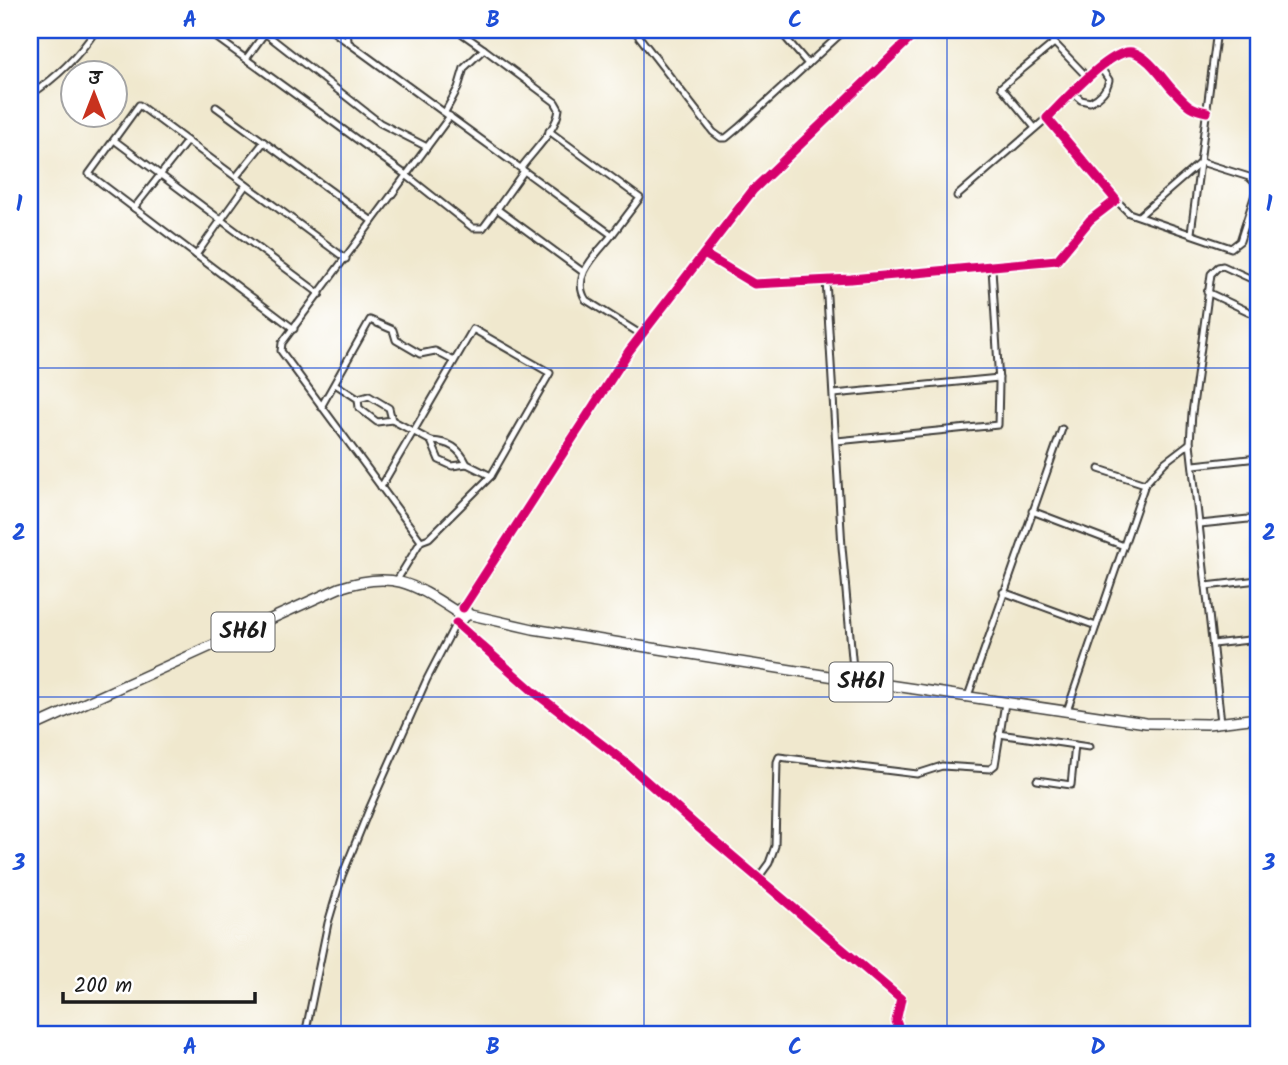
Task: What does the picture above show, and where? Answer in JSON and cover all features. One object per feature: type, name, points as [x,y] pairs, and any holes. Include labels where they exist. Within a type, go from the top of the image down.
[{"type":"main road","name":"SH61","points":[[30,728],[361,580],[397,580],[418,588],[460,615],[854,681],[1146,723],[1222,722],[1258,718]]},
{"type":"street","points":[[30,95],[68,67],[96,30]]},
{"type":"street","points":[[206,30],[406,175],[473,228],[483,228],[549,131],[559,113],[558,105],[457,30]]},
{"type":"street","points":[[331,30],[612,235]]},
{"type":"street","points":[[346,30],[348,41]]},
{"type":"street","points":[[634,30],[713,132],[721,138],[726,138],[738,128],[845,30]]},
{"type":"street","points":[[779,30],[808,64]]},
{"type":"street","points":[[305,1035],[328,923],[342,876],[422,690],[460,615],[642,335],[753,190],[919,30]]},
{"type":"street","points":[[1042,30],[1088,78]]},
{"type":"street","points":[[1191,233],[1217,30]]},
{"type":"street","points":[[246,59],[264,31],[380,123],[427,147]]},
{"type":"street","points":[[1035,128],[1001,88],[1054,43]]},
{"type":"street","points":[[421,541],[281,351],[282,343],[427,147],[447,114],[464,68],[484,49]]},
{"type":"street","points":[[957,197],[1118,54],[1131,52],[1143,58],[1191,109],[1207,112]]},
{"type":"street","points":[[1073,93],[1081,100],[1090,102],[1108,89],[1109,80],[1101,68]]},
{"type":"street","points":[[294,328],[89,174],[139,105],[346,259]]},
{"type":"street","points":[[216,107],[372,221]]},
{"type":"street","points":[[1047,118],[1129,213],[1191,233],[1226,248],[1235,247],[1240,241],[1256,187],[1249,177],[1201,162]]},
{"type":"street","points":[[549,131],[639,198],[583,272],[580,287],[586,300],[642,335]]},
{"type":"street","points":[[114,140],[320,294]]},
{"type":"street","points":[[134,208],[187,141]]},
{"type":"street","points":[[236,177],[264,142]]},
{"type":"street","points":[[1139,216],[1201,162]]},
{"type":"street","points":[[196,255],[246,185]]},
{"type":"street","points":[[704,254],[754,284],[992,268],[1057,260],[1090,220],[1116,200]]},
{"type":"street","points":[[497,209],[583,272]]},
{"type":"street","points":[[1222,722],[1190,443],[1211,274],[1218,267],[1230,268],[1258,282]]},
{"type":"street","points":[[837,442],[998,425],[999,378],[992,268]]},
{"type":"street","points":[[826,280],[842,547],[854,681]]},
{"type":"street","points":[[1207,292],[1258,316]]},
{"type":"street","points":[[321,407],[370,320],[393,330],[396,340],[420,354],[435,351],[454,361]]},
{"type":"street","points":[[381,487],[473,329],[550,373],[491,476],[429,538],[421,541],[397,580]]},
{"type":"street","points":[[834,394],[999,378]]},
{"type":"street","points":[[335,384],[358,400],[359,408],[377,422],[392,420],[431,441],[444,442],[461,450],[467,464]]},
{"type":"street","points":[[358,400],[369,396],[389,408],[392,420]]},
{"type":"street","points":[[968,696],[1062,429]]},
{"type":"street","points":[[431,441],[439,460],[452,466],[467,464],[491,476]]},
{"type":"street","points":[[1067,711],[1145,484],[1165,462],[1190,443]]},
{"type":"street","points":[[1194,465],[1258,458]]},
{"type":"street","points":[[1099,469],[1145,484]]},
{"type":"street","points":[[1032,511],[1124,545]]},
{"type":"street","points":[[1200,524],[1258,518]]},
{"type":"street","points":[[1206,586],[1258,580]]},
{"type":"street","points":[[1003,592],[1096,626]]},
{"type":"street","points":[[460,615],[534,692],[626,763],[901,999],[896,1021],[900,1031],[911,1035]]},
{"type":"street","points":[[1213,644],[1258,639]]},
{"type":"street","points":[[758,878],[774,853],[779,757],[917,774],[942,766],[986,770],[995,765],[1006,701]]},
{"type":"street","points":[[999,734],[1089,747]]},
{"type":"street","points":[[1037,780],[1071,785],[1075,745]]},
{"type":"cycle path","points":[[463,608],[629,351],[753,190],[919,30]]},
{"type":"cycle path","points":[[704,254],[754,284],[851,279],[1057,260],[1090,220],[1116,200],[1047,118],[1075,89],[1112,59],[1132,52],[1149,62],[1187,104],[1207,112]]},
{"type":"cycle path","points":[[456,623],[534,692],[626,763],[901,999],[896,1021],[900,1031],[911,1035]]}]
